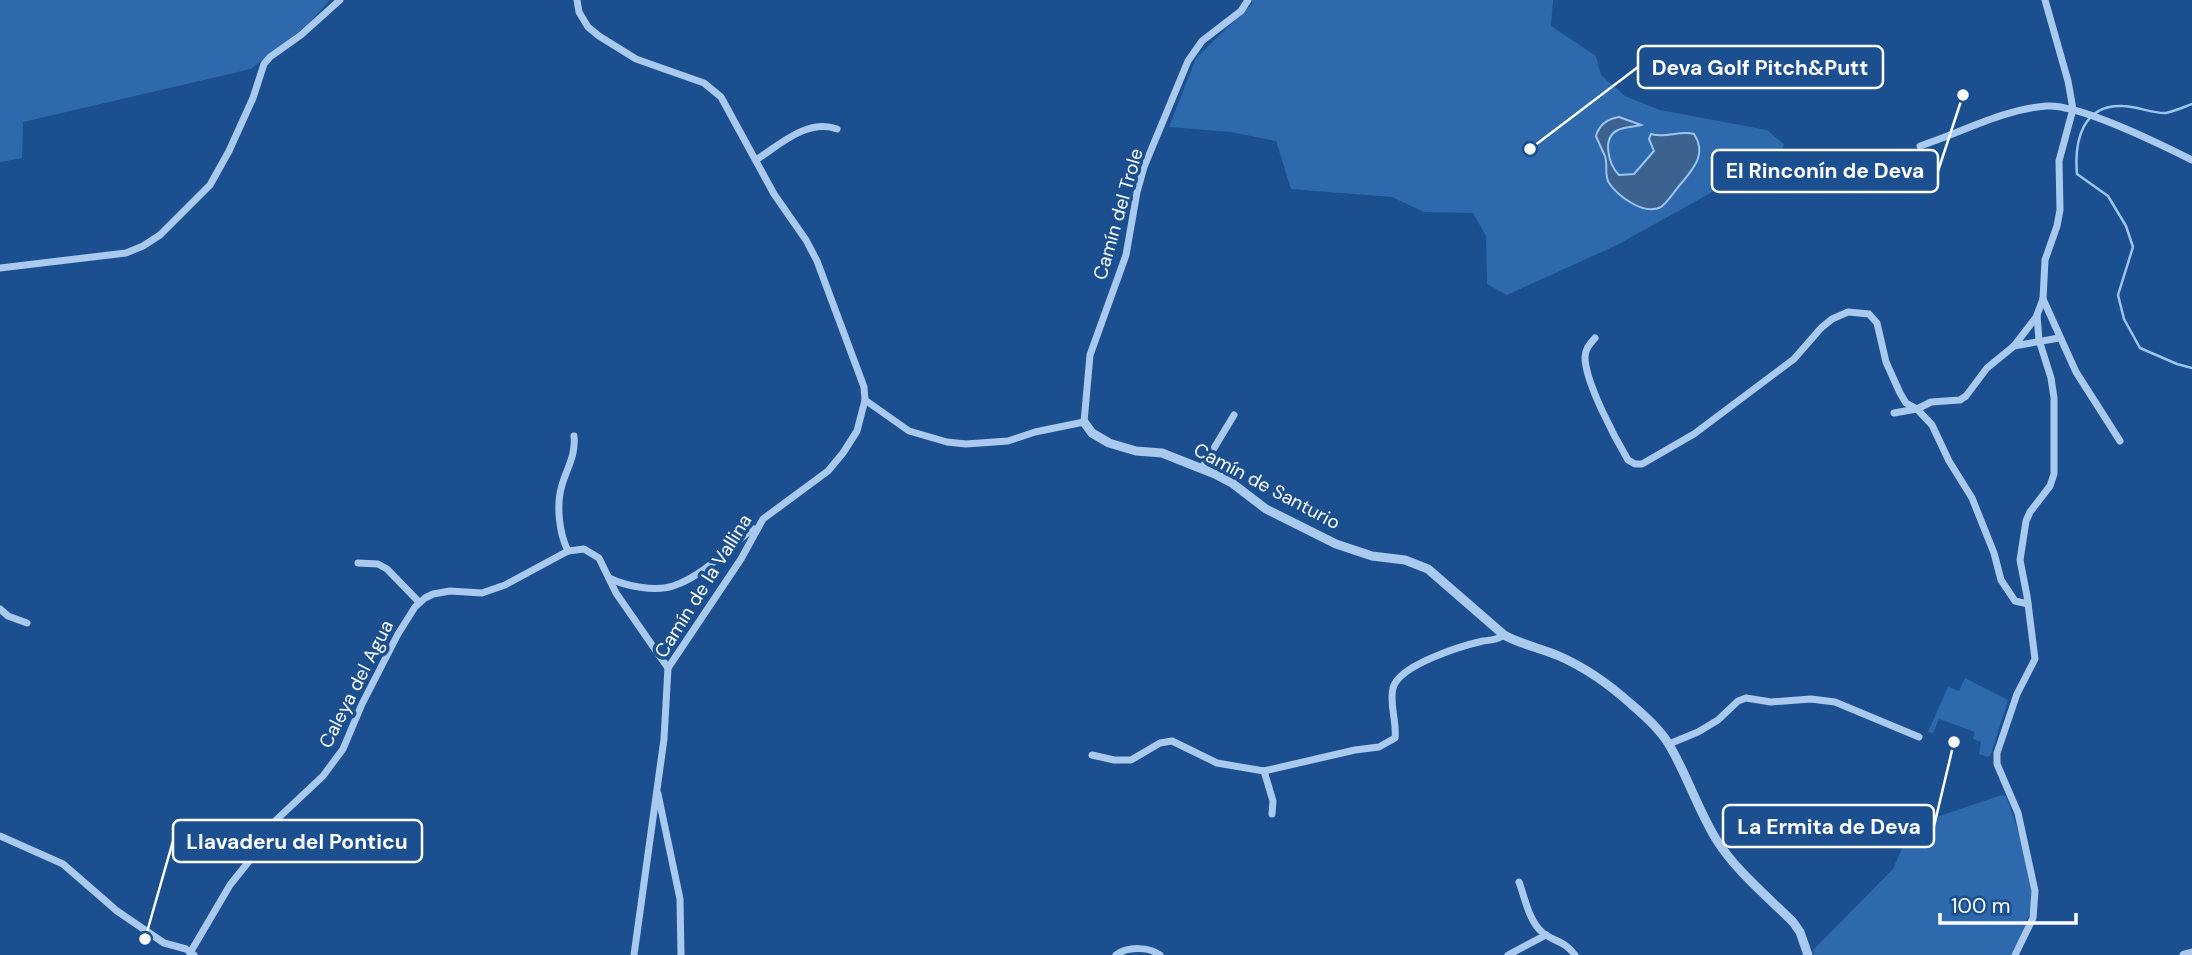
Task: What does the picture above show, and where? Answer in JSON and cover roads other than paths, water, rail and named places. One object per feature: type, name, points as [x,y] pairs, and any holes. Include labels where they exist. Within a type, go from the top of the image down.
[{"type":"street","points":[[0,268],[126,253],[160,235],[204,192],[215,176],[253,98],[264,64],[340,0]]},
{"type":"street","points":[[577,0],[579,12],[588,27],[599,36],[636,59],[704,83],[715,90],[729,108],[774,194],[817,261],[864,387],[865,400],[909,431],[947,442],[966,444],[1008,442],[1035,432],[1084,422]]},
{"type":"street","name":"Camín del Trole","points":[[1084,422],[1090,355],[1126,255],[1144,167],[1188,61],[1202,41],[1241,11],[1248,0]]},
{"type":"street","points":[[1894,413],[1917,409],[1931,402],[1952,401],[1966,396],[1987,368],[2014,346],[2037,315],[2043,299],[2045,260],[2060,210],[2059,161],[2073,109],[2068,81],[2045,0]]},
{"type":"street","points":[[1920,146],[1944,139],[1968,127],[2038,107],[2051,106],[2084,113],[2192,160]]},
{"type":"street","points":[[756,160],[807,128],[836,128]]},
{"type":"street","points":[[2043,299],[2076,372],[2120,441]]},
{"type":"street","points":[[1595,338],[1587,347],[1585,358],[1595,396],[1628,460],[1643,464],[1694,434],[1784,367],[1832,320],[1848,312],[1869,314],[1877,323],[1890,373],[1906,403],[1917,409],[1932,425],[1949,461],[1972,498],[1994,553],[1998,571],[2009,593],[2015,601],[2028,604]]},
{"type":"street","points":[[2015,955],[2033,918],[2035,891],[2018,813],[1997,764],[1997,753],[2017,694],[2035,659],[2020,560],[2023,535],[2030,512],[2050,486],[2055,460],[2051,378],[2039,340],[2037,315]]},
{"type":"street","points":[[2014,346],[2059,338]]},
{"type":"street","name":"Camín de la Vallina","points":[[634,955],[667,714],[668,668],[741,559],[763,519],[828,471],[843,453],[857,431],[865,400]]},
{"type":"street","points":[[1202,468],[1234,415]]},
{"type":"street","name":"Camín de Santurio","points":[[1084,422],[1092,433],[1109,443],[1136,451],[1163,453],[1202,468],[1232,483],[1254,501],[1314,534],[1372,556],[1405,560],[1428,569],[1504,635],[1518,643],[1562,657],[1601,681],[1630,703],[1669,744],[1692,795],[1717,840],[1728,855],[1793,922],[1800,932],[1808,955]]},
{"type":"street","points":[[568,551],[564,542],[559,503],[562,485],[574,454],[574,436]]},
{"type":"street","points":[[609,578],[628,585],[672,586],[699,572],[752,529],[757,529]]},
{"type":"street","points":[[358,563],[378,564],[387,569],[419,602],[442,592],[474,594],[496,588],[568,551],[578,549],[595,554],[616,593],[668,668]]},
{"type":"street","name":"Caleya del Agua","points":[[192,954],[230,885],[250,860],[273,823],[323,776],[343,749],[372,682],[397,634],[419,602]]},
{"type":"street","points":[[0,609],[8,616],[27,623]]},
{"type":"street","points":[[1092,755],[1114,760],[1131,760],[1160,743],[1172,741],[1217,763],[1264,771],[1385,745],[1395,738],[1392,696],[1397,679],[1425,662],[1483,641],[1499,639],[1504,635]]},
{"type":"street","points":[[1669,744],[1718,720],[1738,701],[1746,698],[1770,702],[1811,699],[1835,702],[1919,737]]},
{"type":"street","points":[[1264,771],[1273,801],[1272,814]]},
{"type":"street","points":[[656,788],[680,899],[681,955]]},
{"type":"street","points":[[0,836],[63,864],[117,911],[164,943],[192,954]]},
{"type":"street","points":[[1519,882],[1531,916],[1546,935],[1560,941],[1575,955]]},
{"type":"street","points":[[1508,955],[1546,935]]},
{"type":"street","points":[[1116,955],[1127,949],[1160,954]]},
{"type":"street","points":[[2185,955],[2192,953]]},
{"type":"waterway","points":[[2192,104],[2166,113],[2123,106],[2099,111],[2084,126],[2076,161],[2077,174],[2108,196],[2126,226],[2133,247],[2118,295],[2124,319],[2140,348],[2192,368]]},
{"type":"place","name":"El Rinconín de Deva","points":[[1963,95]]},
{"type":"place","name":"Deva Golf Pitch&Putt","points":[[1530,149]]},
{"type":"place","name":"La Ermita de Deva","points":[[1954,742]]},
{"type":"place","name":"Llavaderu del Ponticu","points":[[145,939]]}]
